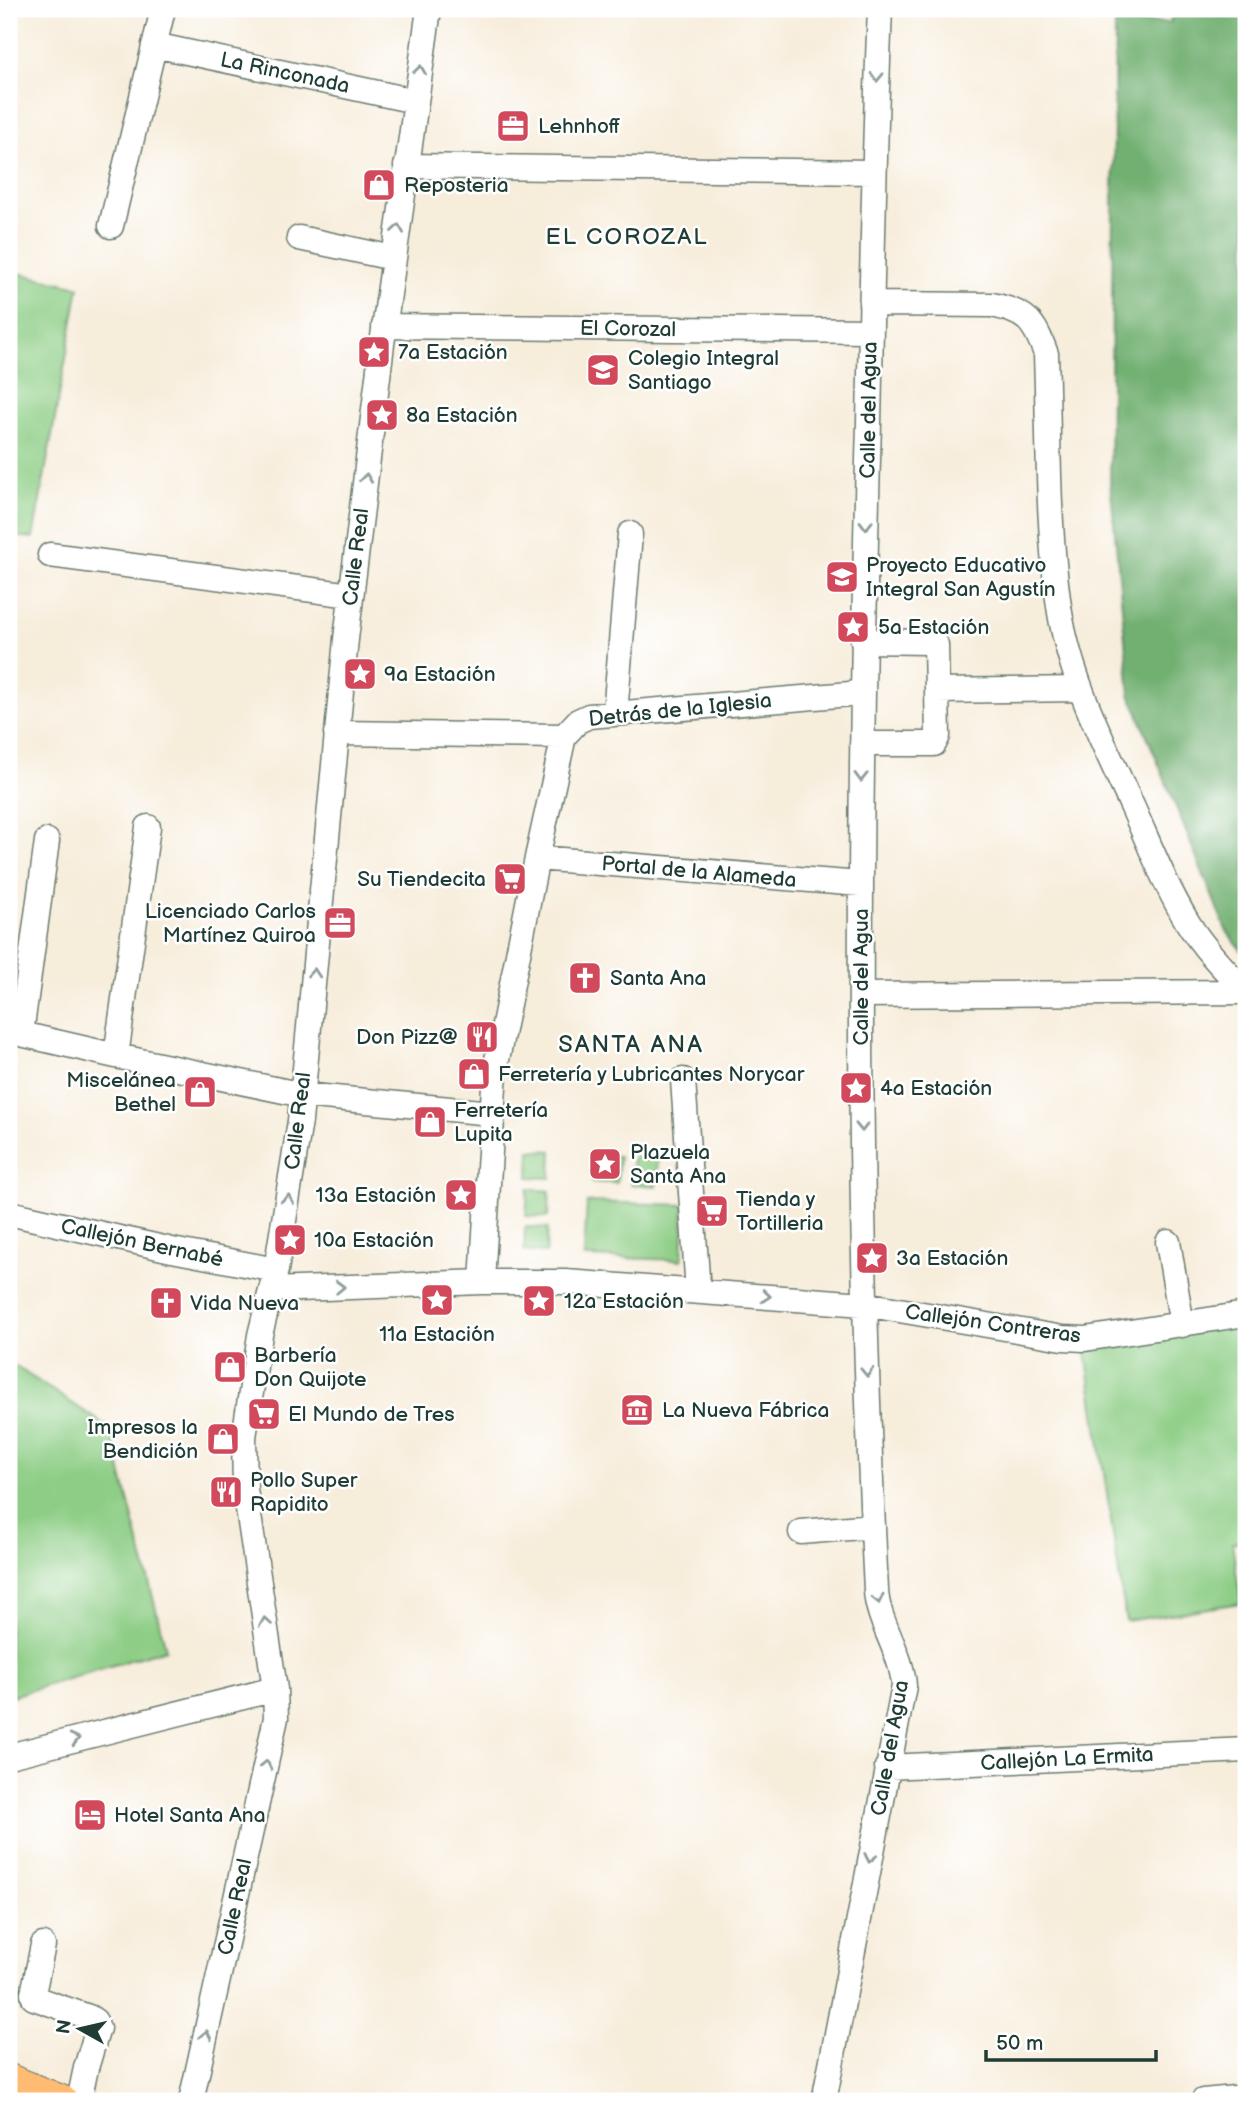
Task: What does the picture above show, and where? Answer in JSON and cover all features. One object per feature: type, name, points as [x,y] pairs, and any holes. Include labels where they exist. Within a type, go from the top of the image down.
[{"type":"main road","points":[[9,2080],[61,2101]]},
{"type":"street","points":[[111,226],[163,9]]},
{"type":"street","points":[[415,101],[429,9]]},
{"type":"street","name":"Calle del Agua","points":[[824,2101],[904,1686],[903,1671],[876,1598],[864,1304],[860,884],[862,693],[880,9]]},
{"type":"street","name":"La Rinconada","points":[[154,45],[415,101]]},
{"type":"street","name":"Calle Real","points":[[191,2101],[276,1718],[275,1689],[245,1489],[244,1437],[260,1335],[274,1280],[303,1095],[351,595],[415,101]]},
{"type":"street","points":[[406,166],[874,172]]},
{"type":"street","points":[[299,238],[393,258]]},
{"type":"street","points":[[871,304],[992,305],[1010,308],[1026,317],[1038,330],[1046,354],[1051,531],[1066,645],[1080,689],[1162,874],[1188,922],[1210,954],[1246,992]]},
{"type":"street","name":"El Corozal","points":[[384,326],[871,331]]},
{"type":"street","points":[[615,714],[630,534]]},
{"type":"street","points":[[50,555],[351,595]]},
{"type":"street","points":[[862,744],[934,744],[938,736],[937,650],[932,643],[863,641]]},
{"type":"street","points":[[937,691],[1080,689]]},
{"type":"street","name":"Detrás de la Iglesia","points":[[336,733],[564,736],[578,721],[589,716],[862,693]]},
{"type":"street","points":[[482,1282],[495,1070],[564,736]]},
{"type":"street","points":[[116,1056],[148,827]]},
{"type":"street","points":[[47,841],[21,1034],[303,1095],[492,1113]]},
{"type":"street","name":"Portal de la Alameda","points":[[537,858],[860,884]]},
{"type":"street","points":[[861,995],[1246,992]]},
{"type":"street","points":[[683,1080],[698,1291]]},
{"type":"street","name":"Callejón Bernabé","points":[[9,1213],[172,1250],[274,1280]]},
{"type":"street","points":[[1168,1242],[1182,1325]]},
{"type":"street","points":[[274,1280],[566,1282],[864,1304]]},
{"type":"street","name":"Callejón Contreras","points":[[864,1304],[1063,1338],[1085,1339],[1246,1314]]},
{"type":"street","points":[[801,1532],[873,1526]]},
{"type":"street","points":[[9,1756],[275,1689]]},
{"type":"street","name":"Callejón La Ermita","points":[[887,1767],[1246,1750]]},
{"type":"street","points":[[43,1945],[34,1998],[89,2017],[95,2021],[97,2028],[79,2101]]},
{"type":"street","points":[[1203,2101],[1246,2096]]},
{"type":"green space","points":[[1169,9],[1246,9],[1246,957],[1226,930],[1130,694],[1110,480],[1115,23],[1171,22]]},
{"type":"green space","points":[[9,271],[79,287],[33,538],[9,536]]},
{"type":"green space","points":[[530,1150],[552,1151],[551,1178],[529,1177]]},
{"type":"green space","points":[[593,1155],[619,1156],[617,1183],[592,1182]]},
{"type":"green space","points":[[633,1157],[658,1159],[656,1186],[631,1184]]},
{"type":"green space","points":[[528,1189],[550,1191],[548,1217],[526,1216]]},
{"type":"green space","points":[[587,1202],[684,1205],[682,1260],[584,1257]]},
{"type":"green space","points":[[525,1227],[548,1228],[546,1253],[524,1251]]},
{"type":"green space","points":[[1246,1322],[1246,1540],[1232,1543],[1241,1603],[1126,1621],[1085,1346]]},
{"type":"green space","points":[[9,1362],[110,1428],[166,1649],[9,1697]]},
{"type":"place","name":"Lehnhoff","points":[[513,126]]},
{"type":"place","name":"Reposteria","points":[[379,185]]},
{"type":"place","name":"7a Estación","points":[[374,352]]},
{"type":"place","name":"Colegio Integral Santiago","points":[[603,370]]},
{"type":"place","name":"8a Estación","points":[[382,415]]},
{"type":"place","name":"Proyecto Educativo Integral San Agustín","points":[[842,577]]},
{"type":"place","name":"5a Estación","points":[[853,627]]},
{"type":"place","name":"9a Estación","points":[[360,674]]},
{"type":"place","name":"Su Tiendecita","points":[[510,879]]},
{"type":"place","name":"Licenciado Carlos Martínez Quiroa","points":[[340,923]]},
{"type":"place","name":"Santa Ana","points":[[585,978]]},
{"type":"place","name":"Don Pizz@","points":[[482,1037]]},
{"type":"place","name":"Ferretería y Lubricantes Norycar","points":[[474,1074]]},
{"type":"place","name":"4a Estación","points":[[856,1088]]},
{"type":"place","name":"Miscelánea Bethel","points":[[200,1092]]},
{"type":"place","name":"Ferretería Lupita","points":[[430,1122]]},
{"type":"place","name":"Plazuela Santa Ana","points":[[605,1164]]},
{"type":"place","name":"13a Estación","points":[[461,1195]]},
{"type":"place","name":"Tienda y Tortilleria","points":[[712,1211]]},
{"type":"place","name":"10a Estación","points":[[290,1240]]},
{"type":"place","name":"3a Estación","points":[[872,1258]]},
{"type":"place","name":"11a Estación","points":[[437,1300]]},
{"type":"place","name":"12a Estación","points":[[539,1301]]},
{"type":"place","name":"Vida Nueva","points":[[166,1303]]},
{"type":"place","name":"Barbería Don Quijote","points":[[230,1367]]},
{"type":"place","name":"La Nueva Fábrica","points":[[637,1410]]},
{"type":"place","name":"El Mundo de Tres","points":[[264,1414]]},
{"type":"place","name":"Impresos la Bendición","points":[[223,1439]]},
{"type":"place","name":"Pollo Super Rapidito","points":[[226,1492]]},
{"type":"place","name":"Hotel Santa Ana","points":[[90,1815]]},
{"type":"district","name":"EL COROZAL","points":[[627,237]]},
{"type":"district","name":"SANTA ANA","points":[[631,1044]]}]
